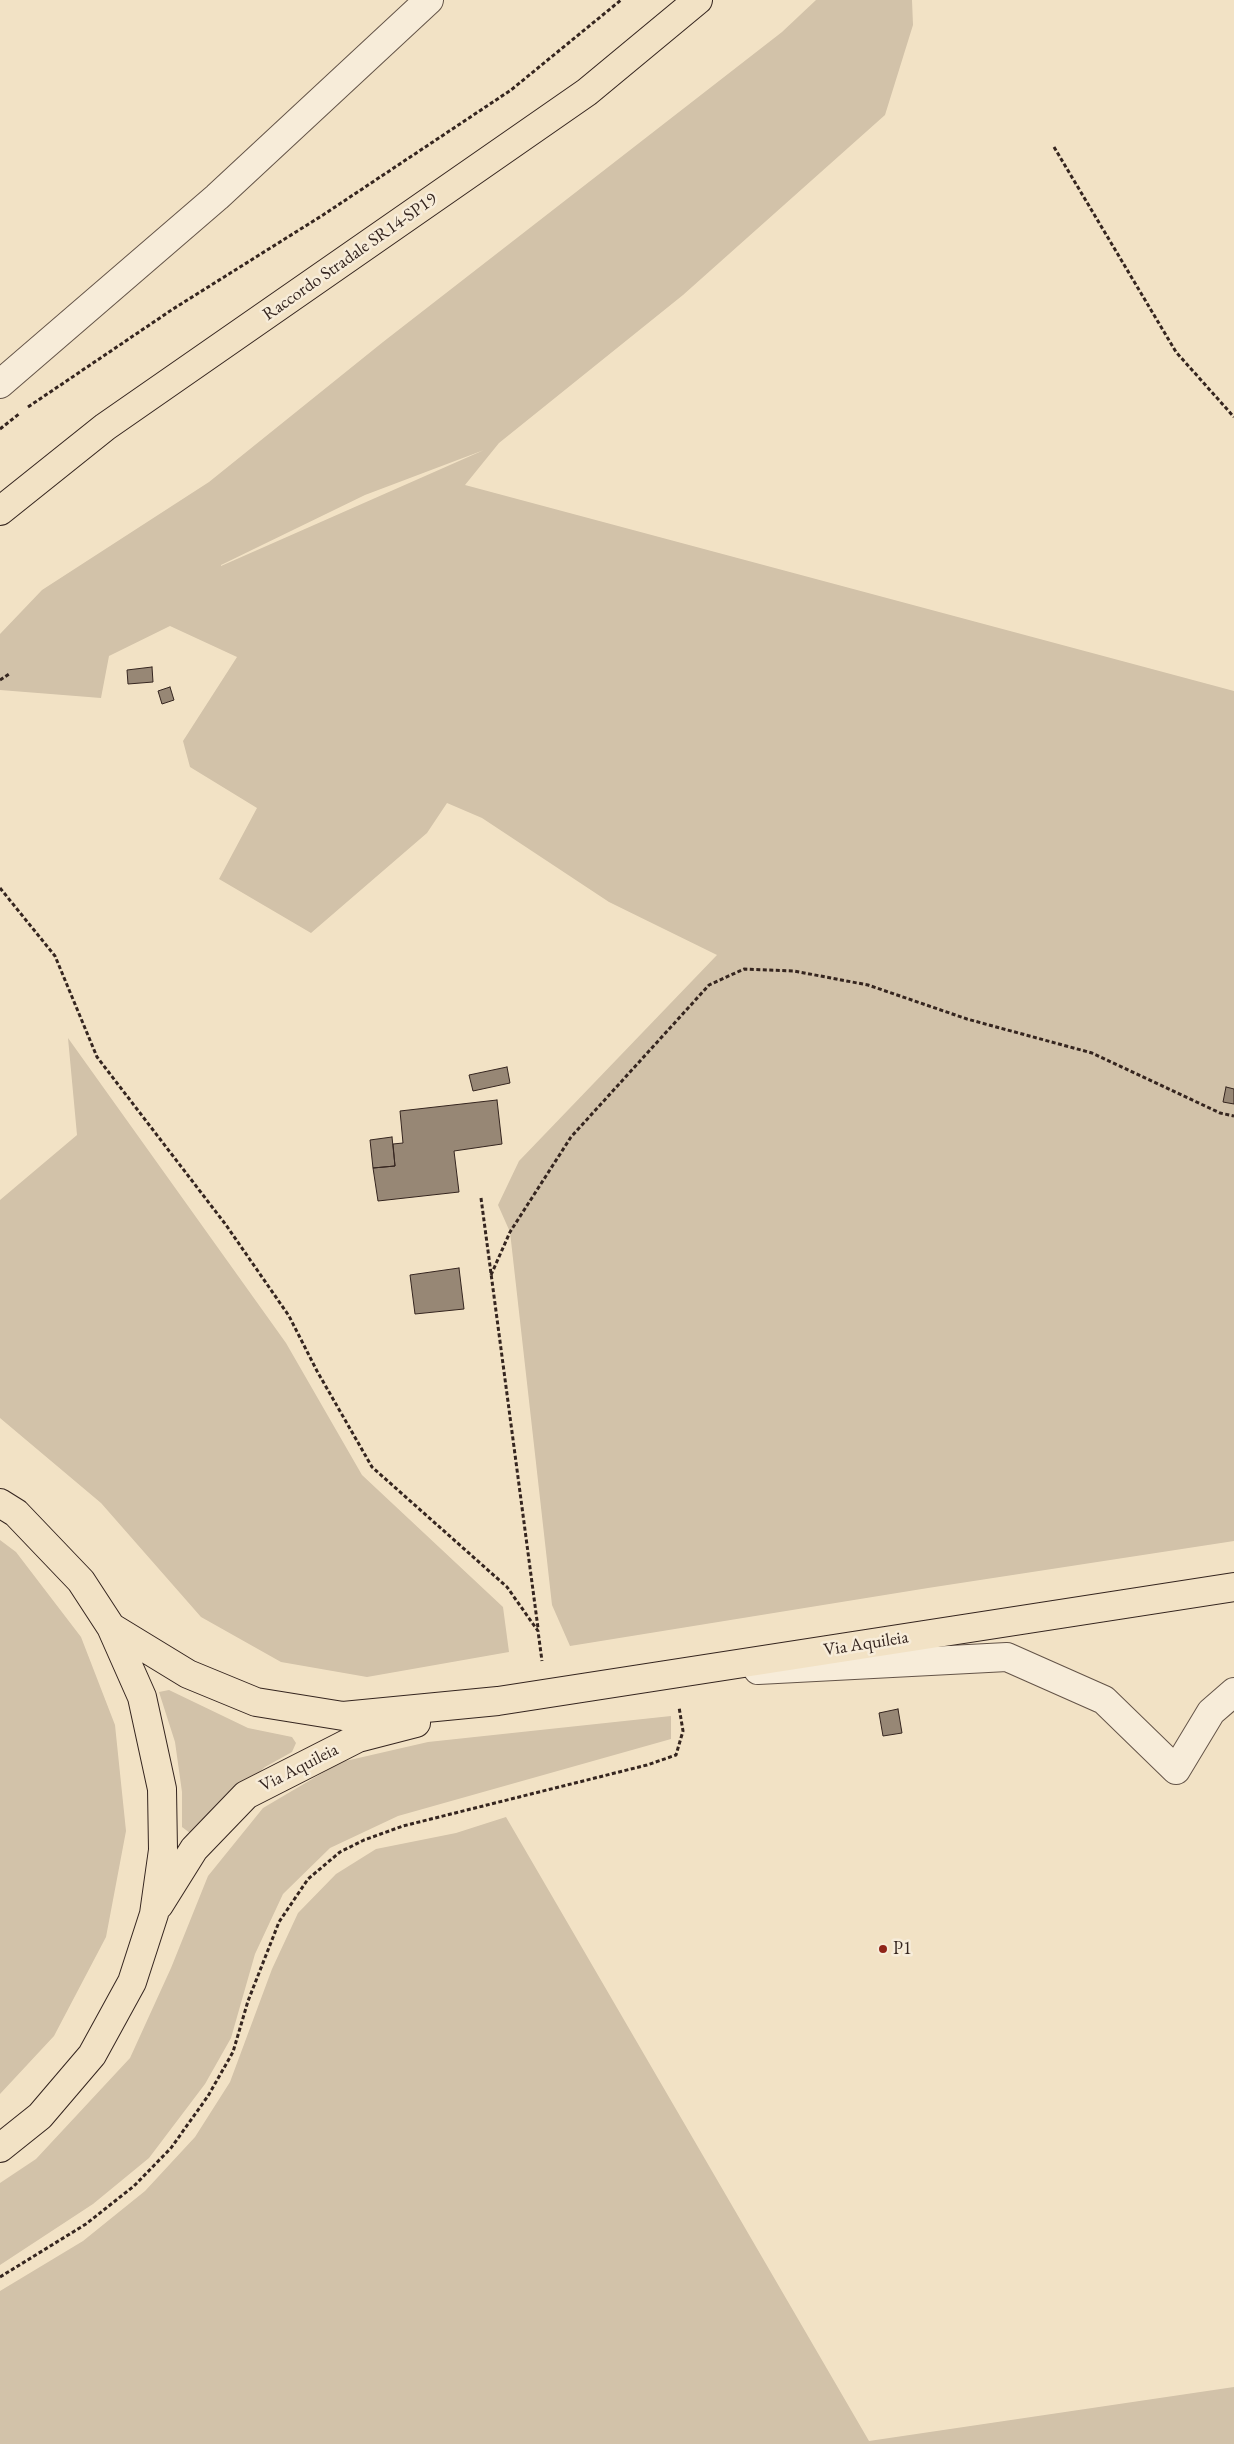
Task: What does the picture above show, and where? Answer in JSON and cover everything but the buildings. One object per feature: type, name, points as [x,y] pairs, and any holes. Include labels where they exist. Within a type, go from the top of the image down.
[{"type":"main road","name":"Raccordo Stradale SR14-SP19","points":[[0,512],[105,427],[587,92],[698,0]]},
{"type":"main road","points":[[0,1503],[16,1513],[81,1581],[111,1627],[142,1697],[162,1789],[163,1850],[154,1914],[132,1982],[92,2054],[40,2116],[0,2148]]},
{"type":"main road","name":"Via Aquileia","points":[[111,1627],[188,1674],[256,1702],[343,1716],[498,1701],[547,1694],[1234,1587]]},
{"type":"main road","name":"Via Aquileia","points":[[154,1914],[194,1849],[246,1795],[358,1738],[498,1701]]},
{"type":"lane","points":[[0,384],[217,197],[429,0]]},
{"type":"lane","points":[[674,1674],[1007,1657],[1104,1700],[1176,1770],[1211,1712],[1234,1692]]},
{"type":"path","points":[[27,408],[173,309],[323,215],[511,90],[621,0]]},
{"type":"path","points":[[1054,147],[1176,352],[1234,417]]},
{"type":"path","points":[[0,429],[20,413]]},
{"type":"path","points":[[0,680],[9,674]]},
{"type":"path","points":[[0,888],[55,956],[97,1057],[226,1225],[290,1316],[317,1370],[372,1467],[507,1587],[538,1631]]},
{"type":"path","points":[[491,1275],[510,1232],[572,1137],[709,985],[744,969],[794,971],[868,985],[967,1019],[1092,1053],[1220,1113],[1234,1116]]},
{"type":"path","points":[[481,1198],[547,1694]]},
{"type":"path","points":[[0,2277],[86,2224],[134,2186],[171,2148],[208,2096],[233,2052],[248,2001],[279,1922],[308,1879],[340,1852],[364,1840],[404,1826],[647,1765],[676,1755],[683,1731],[674,1674]]},
{"type":"shaded area","points":[[816,0],[912,0],[913,25],[885,115],[683,295],[499,443],[465,485],[1234,691],[1234,1541],[570,1646],[552,1605],[510,1232],[498,1205],[519,1161],[717,955],[609,902],[482,818],[447,803],[427,833],[311,933],[219,879],[257,808],[190,767],[183,741],[237,657],[170,626],[109,656],[101,698],[0,690],[0,634],[42,590],[209,482],[383,342],[782,32]],"holes":[[[484,450],[221,566],[365,495]]]},
{"type":"shaded area","points":[[68,1038],[286,1343],[362,1475],[503,1607],[509,1652],[367,1677],[281,1662],[201,1617],[101,1503],[0,1418],[0,1200],[77,1135]]},
{"type":"shaded area","points":[[0,1540],[16,1552],[81,1637],[115,1725],[126,1831],[106,1937],[54,2036],[0,2094]]},
{"type":"shaded area","points":[[169,1690],[248,1728],[292,1737],[296,1743],[292,1752],[265,1767],[190,1833],[182,1827],[182,1792],[175,1742],[159,1692]]},
{"type":"shaded area","points":[[671,1716],[671,1739],[398,1816],[330,1848],[283,1894],[255,1954],[231,2038],[205,2084],[149,2158],[93,2204],[0,2265],[0,2183],[36,2159],[130,2058],[171,1968],[208,1876],[263,1808],[341,1762],[428,1742]]},
{"type":"shaded area","points":[[506,1817],[869,2441],[1234,2387],[1234,2444],[0,2444],[0,2291],[83,2241],[145,2191],[195,2137],[230,2082],[272,1969],[298,1913],[336,1874],[376,1849],[456,1833]]},
{"type":"place","name":"P1","points":[[883,1949]]}]
